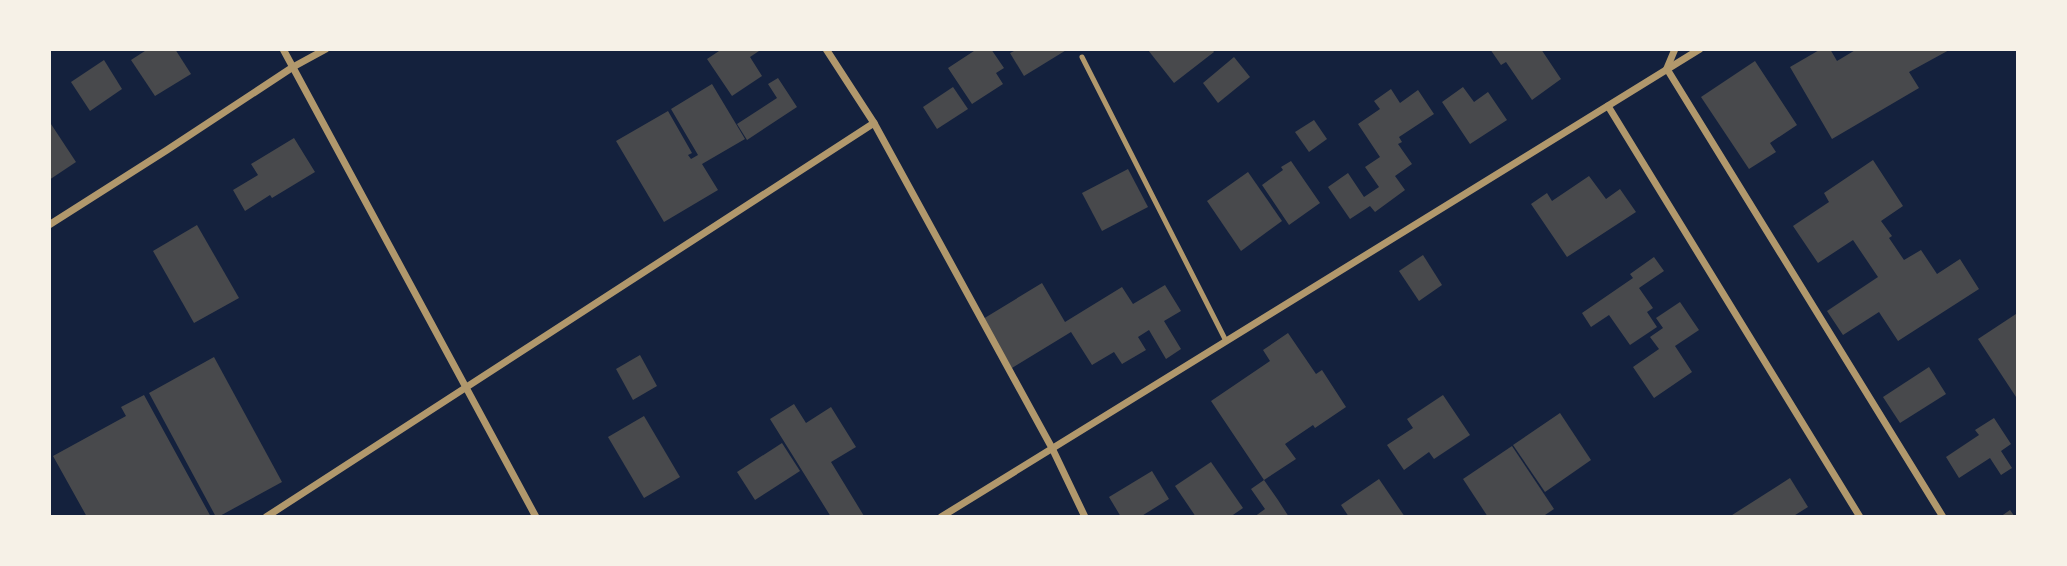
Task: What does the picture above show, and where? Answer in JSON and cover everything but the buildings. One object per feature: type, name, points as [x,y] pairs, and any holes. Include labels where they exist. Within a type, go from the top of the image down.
[{"type":"street","points":[[283,49],[536,517]]},
{"type":"street","points":[[49,225],[293,67],[326,49]]},
{"type":"street","points":[[826,49],[874,122],[1052,448],[1085,517]]},
{"type":"street","points":[[1667,69],[1675,49]]},
{"type":"street","points":[[941,517],[1700,49]]},
{"type":"street","points":[[1667,69],[1943,517]]},
{"type":"street","points":[[1608,106],[1860,517]]},
{"type":"street","points":[[266,517],[874,122]]},
{"type":"lane","points":[[1082,57],[1226,341]]}]
